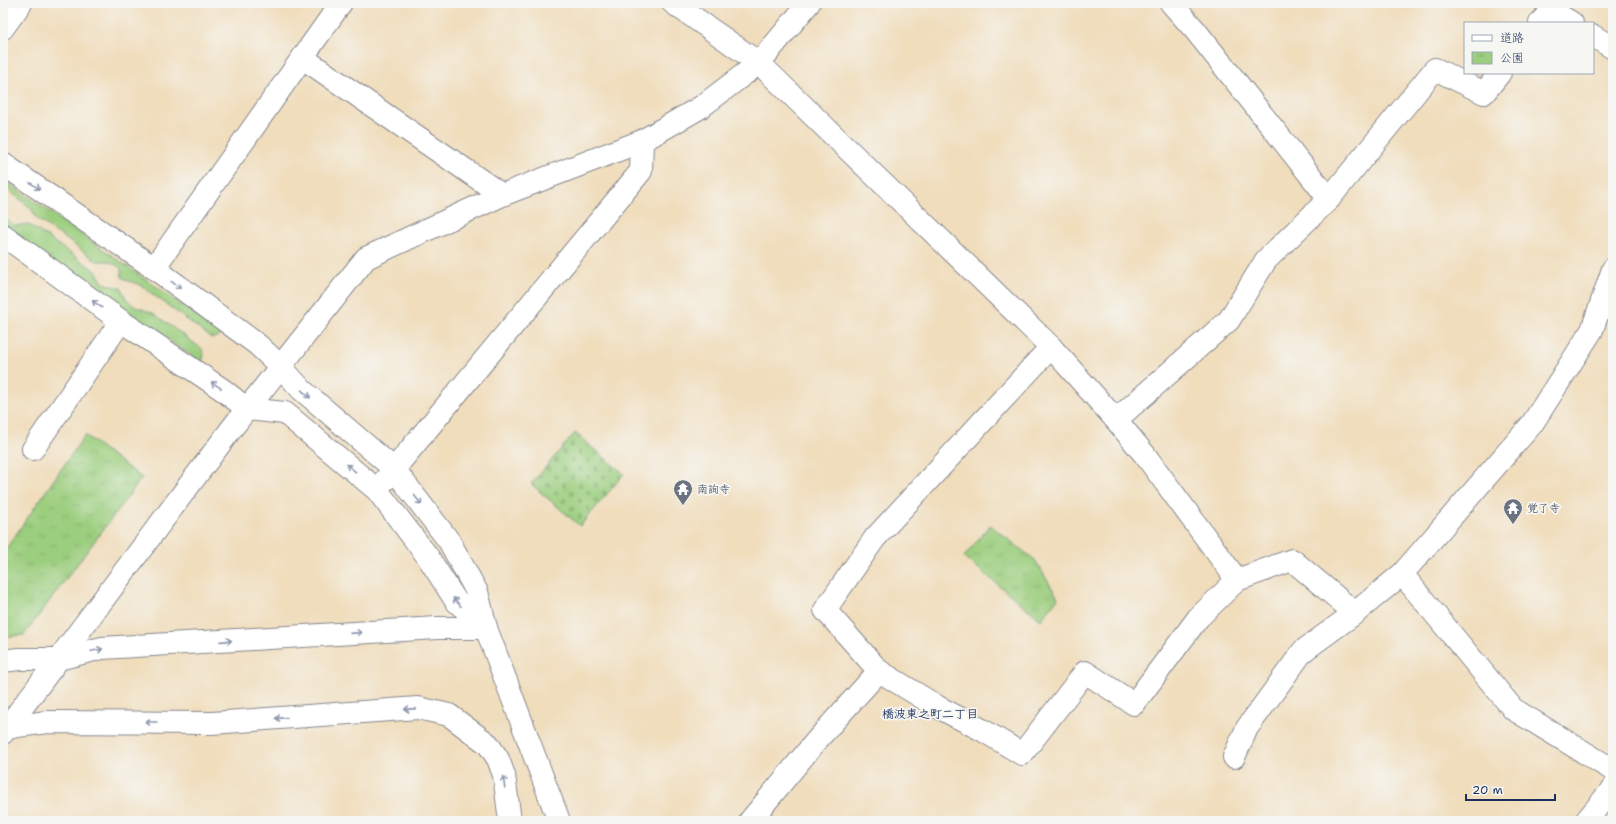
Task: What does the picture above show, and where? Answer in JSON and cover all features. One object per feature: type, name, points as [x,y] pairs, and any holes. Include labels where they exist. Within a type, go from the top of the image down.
[{"type":"street","points":[[3,28],[21,3]]},
{"type":"street","points":[[154,268],[341,3]]},
{"type":"street","points":[[674,3],[760,63],[1051,347],[1145,455],[1236,580]]},
{"type":"street","points":[[5,729],[247,409],[366,258],[502,195],[642,141],[701,107],[760,63],[809,3]]},
{"type":"street","points":[[1171,3],[1195,30],[1329,200]]},
{"type":"street","points":[[1541,22],[1551,10],[1570,22]]},
{"type":"street","points":[[1594,37],[1613,48]]},
{"type":"street","points":[[303,58],[502,195]]},
{"type":"street","points":[[1116,420],[1229,320],[1266,260],[1329,200],[1435,69],[1484,93],[1499,74]]},
{"type":"street","points":[[377,490],[641,171],[642,141]]},
{"type":"street","points":[[3,164],[154,268],[258,346],[280,366],[302,390],[394,469],[449,541],[477,592],[486,628],[559,821]]},
{"type":"street","points":[[3,236],[121,321],[223,390],[247,409],[285,413],[377,490],[428,557],[456,601],[486,628]]},
{"type":"street","points":[[1234,757],[1247,728],[1303,651],[1355,613],[1402,574],[1532,424],[1592,330],[1613,269]]},
{"type":"street","points":[[33,449],[121,321]]},
{"type":"street","points":[[1051,347],[875,538],[825,610],[878,671],[938,707],[984,731],[1022,754],[1085,672],[1134,704],[1198,618],[1236,580],[1292,560],[1355,613]]},
{"type":"street","points":[[1402,574],[1512,709],[1613,770]]},
{"type":"street","points":[[3,661],[19,659],[58,659],[102,648],[437,628],[486,628]]},
{"type":"street","points":[[750,821],[817,740],[878,671]]},
{"type":"street","points":[[5,729],[48,722],[212,723],[418,708],[449,715],[488,744],[498,759],[504,775],[510,821]]},
{"type":"street","points":[[1586,821],[1613,788]]},
{"type":"green space","points":[[3,179],[222,333],[220,336],[213,338],[210,337],[139,284],[128,281],[122,277],[121,269],[118,266],[108,261],[97,261],[36,218],[31,208],[3,186]]},
{"type":"green space","points":[[3,217],[15,226],[26,224],[31,226],[96,271],[103,283],[121,288],[126,298],[134,306],[153,313],[202,349],[204,355],[202,363],[3,227]]},
{"type":"green space","points":[[575,433],[624,474],[580,526],[531,484]]},
{"type":"green space","points":[[85,435],[142,478],[24,635],[3,637],[3,553]]},
{"type":"green space","points":[[990,525],[1035,560],[1058,598],[1041,620],[964,557]]},
{"type":"place","name":"南詢寺","points":[[683,506]]},
{"type":"place","name":"覚了寺","points":[[1513,525]]},
{"type":"district","name":"橋波東之町二丁目","points":[[930,714]]}]
